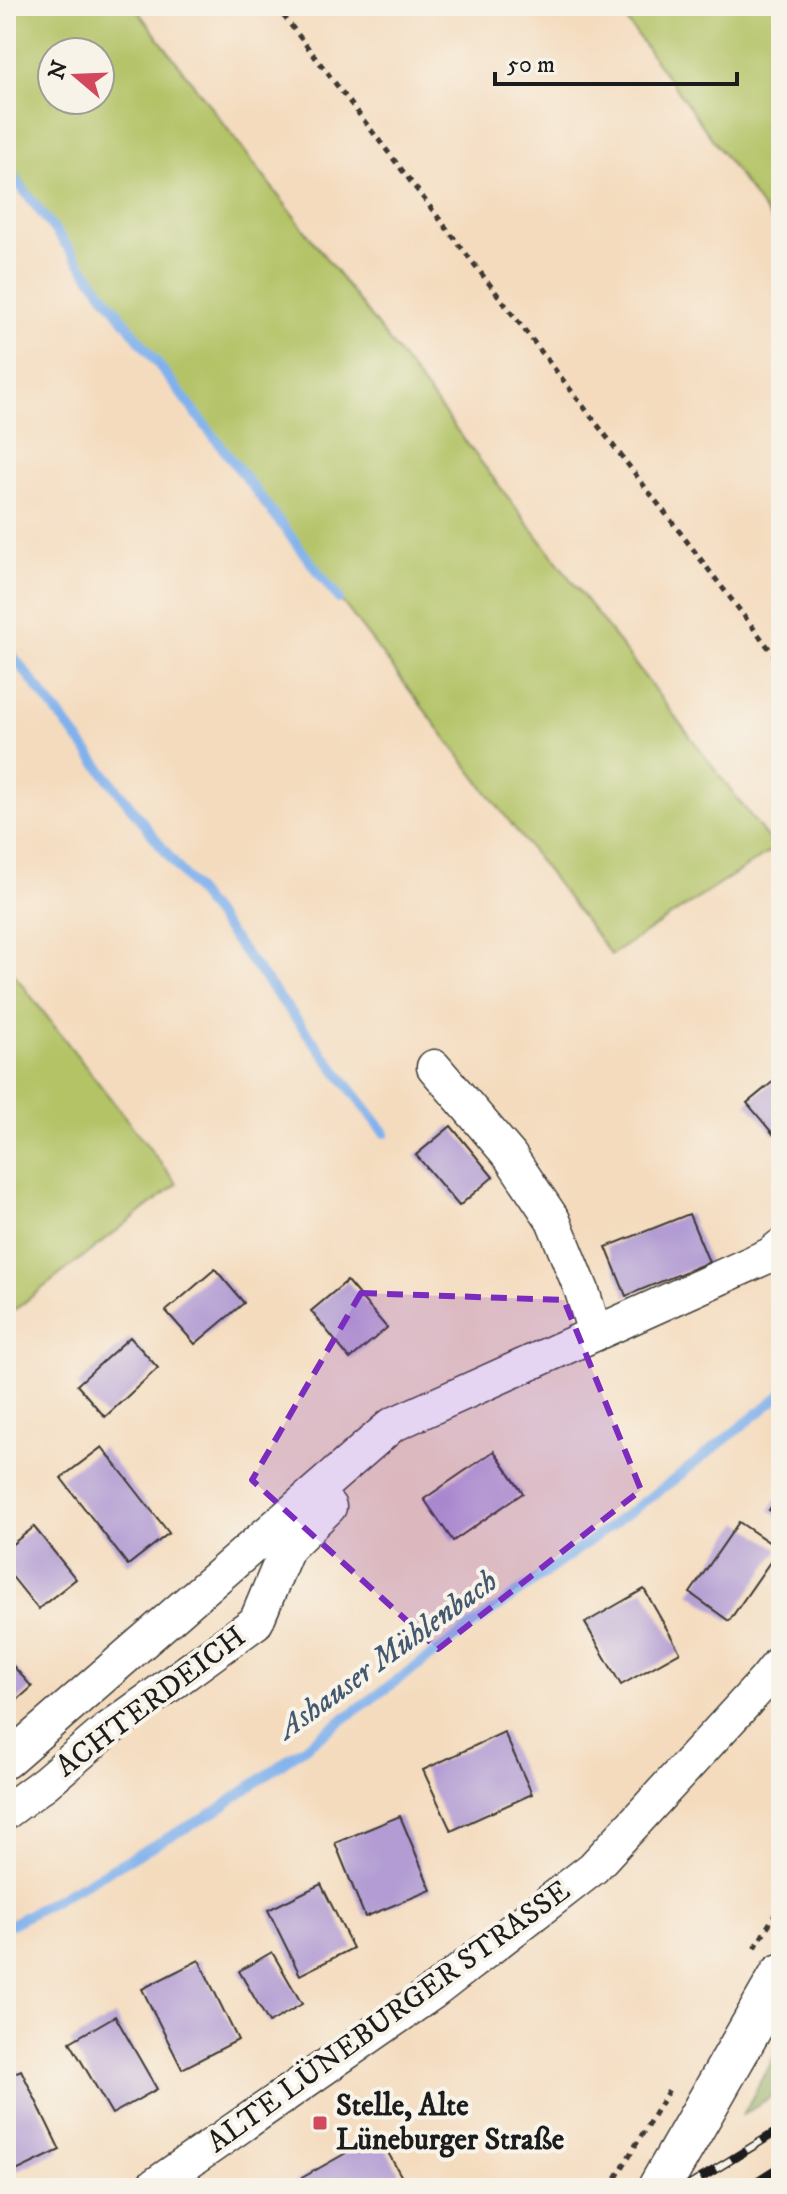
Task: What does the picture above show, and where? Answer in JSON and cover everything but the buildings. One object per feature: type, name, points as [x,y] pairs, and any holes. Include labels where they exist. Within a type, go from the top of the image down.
[{"type":"main road","points":[[659,2188],[781,1975]]},
{"type":"street","points":[[434,1067],[510,1156],[553,1220],[582,1291],[595,1333]]},
{"type":"street","name":"ACHTERDEICH","points":[[6,1761],[392,1425],[770,1255],[781,1246]]},
{"type":"street","name":"ACHTERDEICH","points":[[6,1812],[106,1731],[256,1622],[287,1548],[353,1484],[392,1425]]},
{"type":"street","name":"ALTE LÜNEBURGER STRASSE","points":[[151,2188],[433,1992],[593,1868],[781,1661]]},
{"type":"path","points":[[276,6],[781,664]]},
{"type":"path","points":[[610,2188],[624,2164]]},
{"type":"highlighted area","points":[[361,1293],[564,1300],[641,1490],[438,1649],[252,1480]]},
{"type":"green space","points":[[6,6],[134,6],[775,848],[611,955],[6,160]]},
{"type":"green space","points":[[616,6],[781,6],[781,234]]},
{"type":"green space","points":[[6,964],[177,1184],[13,1311],[6,1302]]},
{"type":"green space","points":[[781,2045],[781,2090],[742,2116]]},
{"type":"waterway","points":[[6,167],[339,599]]},
{"type":"waterway","points":[[6,647],[385,1133]]},
{"type":"waterway","name":"Ashauser Mühlenbach","points":[[6,1927],[218,1810],[671,1482],[781,1395]]},
{"type":"railway","points":[[685,2188],[781,2129]]},
{"type":"railway","points":[[746,2188],[781,2166]]},
{"type":"place","name":"Stelle, Alte Lüneburger Straße","points":[[320,2123]]}]
